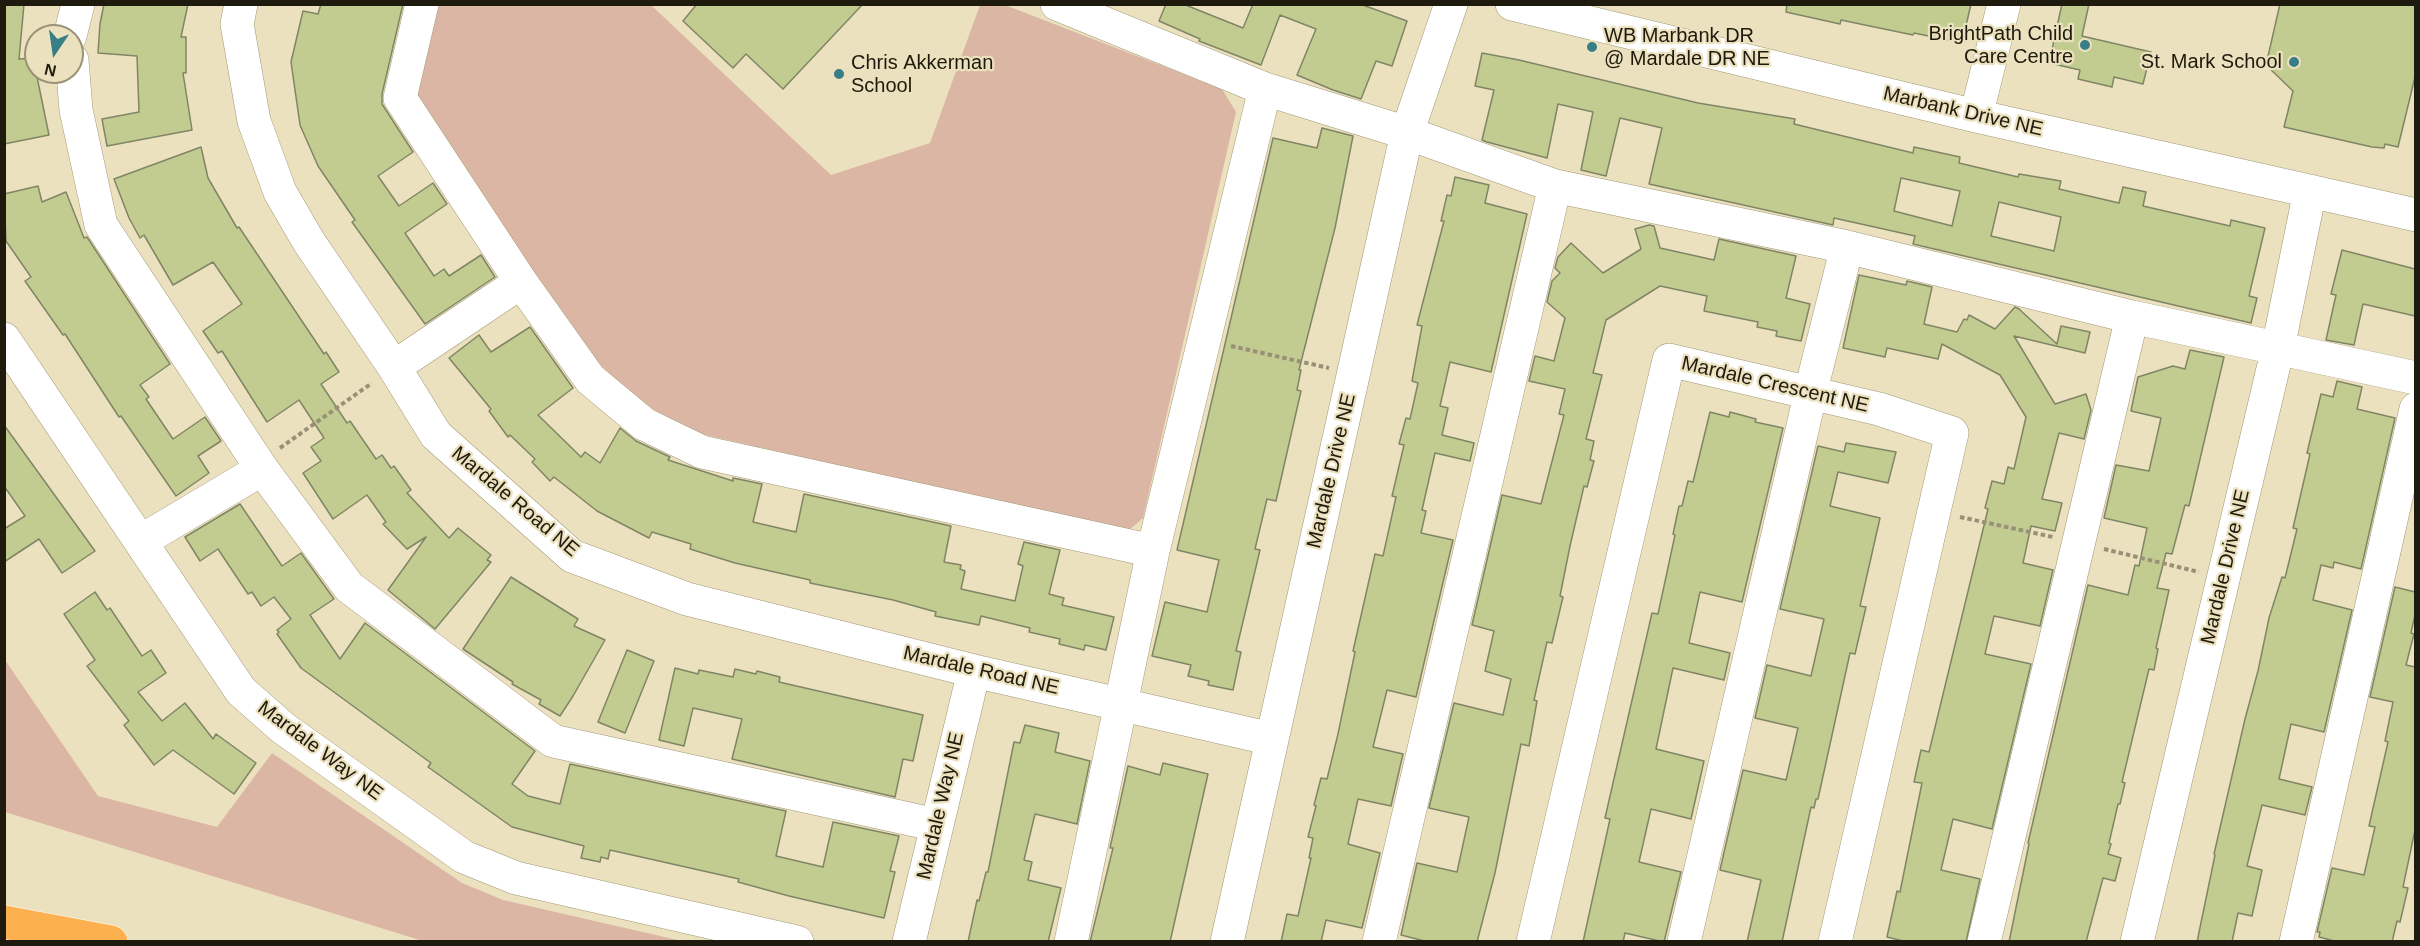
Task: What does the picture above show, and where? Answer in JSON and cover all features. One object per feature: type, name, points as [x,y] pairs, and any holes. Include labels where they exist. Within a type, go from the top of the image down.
[{"type":"highway","points":[[4,900],[41,912],[98,938]]},
{"type":"highway","points":[[4,922],[98,938]]},
{"type":"street","points":[[73,24],[78,4]]},
{"type":"street","name":"Mardale Road NE","points":[[241,4],[237,24],[254,121],[280,192],[309,242],[394,367],[436,435],[573,556],[687,599],[974,670],[1272,739]]},
{"type":"street","points":[[422,4],[400,98],[521,282],[590,380],[644,424],[702,452],[1153,551]]},
{"type":"street","points":[[1057,4],[1265,89],[1407,133],[1555,186],[1847,247],[2132,317],[2415,378]]},
{"type":"street","name":"Mardale Drive NE","points":[[1227,942],[1407,133],[1451,4]]},
{"type":"street","name":"Marbank Drive NE","points":[[1512,4],[1976,116],[2415,215]]},
{"type":"street","points":[[1976,116],[2004,4]]},
{"type":"street","points":[[74,84],[76,110],[101,225],[262,469],[349,587],[553,741],[937,825]]},
{"type":"street","points":[[1071,942],[1153,551],[1265,89]]},
{"type":"street","points":[[1379,942],[1555,186]]},
{"type":"street","name":"Mardale Drive NE","points":[[2138,942],[2278,348],[2310,191]]},
{"type":"street","points":[[1684,942],[1810,393],[1847,247]]},
{"type":"street","points":[[394,367],[521,282]]},
{"type":"street","points":[[1984,942],[2132,317]]},
{"type":"street","name":"Mardale Way NE","points":[[4,339],[241,691],[283,728],[464,857],[516,878],[797,942]]},
{"type":"street","name":"Mardale Crescent NE","points":[[1533,942],[1669,360],[1879,409],[1952,433],[1835,942]]},
{"type":"street","points":[[2296,942],[2415,409]]},
{"type":"street","points":[[141,541],[262,469]]},
{"type":"street","name":"Mardale Way NE","points":[[909,942],[974,670]]},
{"type":"path","points":[[1204,340],[1333,369]]},
{"type":"path","points":[[262,469],[276,451],[394,367]]},
{"type":"shaded area","points":[[432,4],[651,5],[831,175],[930,143],[980,5],[1005,5],[1222,89],[1236,112],[1143,518],[1127,532],[697,433],[653,409],[620,384],[587,352],[412,90]]},
{"type":"shaded area","points":[[5,660],[98,796],[217,827],[272,753],[462,883],[503,900],[682,941],[423,941],[5,812]]},
{"type":"building","points":[[4,4],[24,4],[19,59],[24,59],[24,84],[38,84],[49,135],[4,144]]},
{"type":"building","points":[[104,4],[188,4],[181,37],[186,37],[186,73],[183,73],[192,130],[107,146],[102,119],[139,112],[137,56],[98,53]]},
{"type":"building","points":[[321,4],[403,4],[382,94],[382,104],[413,152],[378,176],[399,206],[433,183],[447,204],[405,233],[434,276],[444,269],[449,276],[481,255],[495,277],[425,324],[352,222],[355,220],[318,166],[300,125],[291,62],[303,11],[318,14]]},
{"type":"building","points":[[697,4],[863,4],[783,89],[746,54],[733,68],[683,21]]},
{"type":"building","points":[[1166,4],[1183,4],[1243,28],[1253,4],[1360,4],[1407,21],[1392,66],[1376,61],[1361,99],[1297,75],[1316,29],[1280,15],[1261,65],[1199,41],[1200,39],[1159,21]]},
{"type":"building","points":[[1787,4],[1971,4],[1962,43],[1841,20],[1840,24],[1786,12]]},
{"type":"building","name":"BrightPath Child Care Centre","points":[[2062,4],[2089,4],[2082,36],[2151,52],[2143,84],[2114,77],[2112,87],[2078,79],[2080,70],[2049,63]]},
{"type":"building","points":[[2280,4],[2415,4],[2415,77],[2398,147],[2385,144],[2384,148],[2372,147],[2284,127],[2293,91],[2266,65]]},
{"type":"building","points":[[1482,53],[1698,103],[1795,119],[1794,124],[1913,153],[1914,147],[1960,157],[1959,163],[2018,177],[2019,174],[2061,181],[2059,189],[2119,203],[2123,187],[2146,192],[2143,206],[2230,226],[2231,220],[2265,228],[2249,296],[2257,298],[2251,323],[1913,244],[1915,236],[1834,218],[1833,225],[1649,184],[1662,128],[1620,118],[1606,176],[1581,170],[1593,112],[1558,104],[1547,158],[1487,142],[1482,140],[1494,90],[1475,86]],"holes":[[[1901,178],[1960,191],[1952,226],[1894,211]],[[1999,202],[2061,217],[2054,251],[1991,236]]]},
{"type":"building","points":[[1322,128],[1353,136],[1335,228],[1299,370],[1301,370],[1297,390],[1301,391],[1276,501],[1267,499],[1255,549],[1260,550],[1236,651],[1241,652],[1233,690],[1208,685],[1209,681],[1188,676],[1191,665],[1152,656],[1165,602],[1207,612],[1219,560],[1177,550],[1273,138],[1317,148]]},
{"type":"building","points":[[201,147],[208,178],[237,228],[239,227],[324,354],[326,352],[339,372],[321,384],[347,423],[350,421],[376,459],[382,455],[391,468],[394,466],[411,490],[407,493],[449,538],[458,528],[491,555],[487,560],[491,562],[435,629],[388,590],[426,537],[407,549],[383,524],[386,522],[367,495],[333,519],[303,473],[321,461],[311,447],[324,438],[299,400],[267,422],[222,351],[218,353],[203,331],[242,304],[213,262],[173,285],[144,235],[140,238],[129,218],[114,179]]},
{"type":"building","points":[[1455,177],[1489,185],[1485,203],[1527,214],[1491,372],[1450,362],[1440,406],[1448,408],[1442,435],[1474,443],[1470,461],[1435,453],[1422,510],[1426,511],[1421,533],[1453,540],[1416,697],[1387,690],[1373,747],[1403,754],[1391,806],[1358,799],[1348,844],[1380,853],[1362,928],[1326,920],[1321,942],[1281,942],[1287,914],[1298,916],[1311,858],[1309,858],[1313,838],[1308,837],[1316,806],[1314,805],[1321,778],[1327,779],[1338,734],[1355,652],[1353,651],[1375,554],[1383,556],[1396,497],[1392,496],[1404,445],[1399,444],[1406,418],[1410,419],[1418,383],[1412,381],[1422,326],[1417,325],[1444,221],[1441,221],[1447,195],[1451,196]]},
{"type":"building","points":[[38,186],[42,202],[66,192],[84,238],[87,237],[170,364],[140,385],[149,397],[146,399],[173,439],[205,417],[221,441],[198,456],[209,473],[176,496],[121,416],[119,417],[65,334],[63,335],[25,281],[31,277],[6,241],[4,194]]},
{"type":"building","points":[[1654,226],[1660,248],[1714,260],[1719,239],[1796,256],[1786,298],[1810,304],[1801,341],[1776,336],[1777,331],[1757,327],[1758,322],[1704,311],[1707,296],[1660,286],[1606,320],[1593,373],[1602,375],[1586,439],[1594,441],[1590,460],[1594,461],[1587,487],[1584,486],[1570,546],[1560,596],[1563,597],[1552,643],[1547,642],[1534,700],[1537,701],[1529,746],[1521,744],[1495,873],[1477,942],[1428,942],[1401,935],[1417,863],[1457,872],[1469,817],[1429,808],[1454,703],[1503,715],[1511,679],[1485,671],[1494,631],[1472,625],[1502,495],[1541,504],[1564,415],[1559,414],[1565,389],[1529,381],[1535,356],[1554,361],[1565,318],[1547,302],[1552,281],[1560,273],[1555,268],[1558,257],[1571,243],[1603,273],[1641,249],[1635,229]]},
{"type":"building","points":[[2342,250],[2415,269],[2415,316],[2363,304],[2354,345],[2326,340],[2336,295],[2331,294]]},
{"type":"building","points":[[1859,275],[1906,285],[1907,281],[1932,287],[1924,324],[1957,332],[1969,315],[1995,329],[2015,307],[2057,344],[2061,326],[2090,332],[2085,353],[2014,336],[2055,404],[2086,394],[2091,410],[2084,439],[2059,433],[2042,499],[2062,503],[2055,531],[2031,526],[2023,563],[2053,570],[2040,626],[1994,616],[1985,654],[2031,664],[1992,829],[1953,819],[1941,870],[1980,879],[1966,942],[1907,942],[1887,937],[1897,891],[1900,892],[1922,783],[1914,782],[1921,750],[1929,752],[1988,509],[1985,508],[1992,481],[2004,484],[2008,467],[2014,469],[2026,417],[2000,375],[1942,344],[1938,359],[1887,348],[1885,357],[1843,348]]},
{"type":"building","points":[[530,327],[573,388],[538,415],[581,457],[585,452],[600,463],[620,428],[636,441],[670,457],[668,460],[733,481],[733,478],[762,484],[753,522],[796,532],[804,494],[951,526],[944,562],[961,565],[960,569],[965,571],[961,589],[1015,601],[1023,566],[1018,564],[1024,542],[1060,550],[1049,594],[1064,598],[1062,605],[1114,617],[1106,650],[1085,645],[1084,650],[1059,644],[1060,639],[1029,632],[1030,628],[981,616],[979,625],[935,616],[936,612],[893,600],[810,583],[810,580],[735,563],[690,549],[691,544],[652,532],[649,538],[597,511],[554,477],[550,481],[532,462],[535,459],[510,435],[508,437],[489,411],[491,409],[449,358],[479,335],[491,352]]},
{"type":"building","points":[[2190,350],[2224,357],[2189,506],[2185,505],[2172,554],[2166,553],[2157,588],[2169,590],[2156,648],[2158,649],[2154,670],[2149,669],[2122,782],[2125,783],[2109,843],[2111,844],[2108,854],[2121,858],[2115,881],[2103,878],[2086,942],[2009,942],[2028,843],[2088,585],[2128,595],[2135,565],[2139,566],[2147,528],[2104,518],[2116,465],[2149,471],[2161,418],[2131,411],[2138,377],[2173,366],[2185,369]]},
{"type":"building","points":[[2337,381],[2362,387],[2357,409],[2395,418],[2361,569],[2334,562],[2333,568],[2321,565],[2313,600],[2352,610],[2324,732],[2291,724],[2279,779],[2312,787],[2305,815],[2262,805],[2247,866],[2262,870],[2252,916],[2238,913],[2232,942],[2197,942],[2214,854],[2269,618],[2282,577],[2285,578],[2297,529],[2293,528],[2321,394],[2333,397]]},
{"type":"building","points":[[1710,412],[1729,417],[1730,412],[1756,419],[1755,422],[1783,428],[1742,602],[1700,592],[1689,643],[1730,653],[1724,680],[1673,668],[1656,749],[1704,761],[1691,819],[1651,809],[1639,862],[1681,872],[1664,942],[1625,933],[1623,942],[1583,942],[1610,819],[1605,818],[1652,613],[1658,614],[1679,506],[1682,506],[1688,481],[1693,482]]},
{"type":"building","points":[[4,425],[95,551],[62,573],[39,539],[4,562],[4,529],[25,516],[4,486]]},
{"type":"building","points":[[1846,443],[1896,452],[1888,483],[1838,472],[1830,506],[1880,518],[1860,606],[1866,607],[1855,654],[1850,653],[1818,799],[1816,799],[1814,808],[1811,807],[1782,942],[1747,942],[1761,880],[1720,870],[1743,770],[1786,780],[1798,728],[1755,718],[1767,665],[1811,676],[1824,619],[1780,609],[1818,446],[1844,452]]},
{"type":"building","points":[[240,504],[282,566],[301,553],[334,599],[310,615],[340,659],[365,623],[535,751],[512,784],[528,796],[560,804],[570,764],[786,811],[776,856],[823,867],[833,822],[899,836],[890,871],[895,872],[884,918],[789,896],[738,882],[739,879],[610,850],[608,859],[601,857],[600,862],[581,858],[584,846],[512,827],[428,767],[431,763],[301,668],[277,634],[279,632],[277,630],[291,619],[274,597],[261,606],[252,592],[248,594],[218,549],[200,561],[185,537]]},
{"type":"building","points":[[511,577],[578,619],[574,626],[605,640],[560,716],[539,704],[541,700],[512,684],[513,682],[463,649]]},
{"type":"building","points":[[2395,587],[2415,592],[2415,615],[2411,633],[2414,634],[2406,665],[2415,667],[2415,830],[2403,887],[2408,888],[2400,922],[2397,921],[2392,942],[2338,942],[2319,937],[2320,932],[2317,932],[2332,868],[2364,875],[2375,827],[2369,826],[2388,742],[2385,741],[2393,702],[2370,697]]},
{"type":"building","points":[[95,592],[107,610],[110,608],[142,656],[151,650],[166,673],[138,692],[162,721],[185,703],[213,739],[216,734],[256,763],[234,794],[173,750],[154,765],[124,725],[129,721],[87,666],[95,660],[64,614]]},
{"type":"building","points":[[627,650],[654,661],[625,733],[598,722]]},
{"type":"building","points":[[675,668],[698,674],[699,670],[733,677],[735,669],[756,674],[757,671],[780,677],[779,682],[923,715],[913,761],[903,759],[895,797],[732,759],[742,719],[693,708],[684,746],[659,740]]},
{"type":"building","points":[[1025,725],[1059,733],[1055,752],[1090,761],[1077,824],[1035,814],[1024,860],[1032,862],[1028,880],[1061,888],[1048,942],[968,942],[977,900],[979,901],[986,872],[988,872],[1014,742],[1020,743]]},
{"type":"building","points":[[1163,763],[1208,774],[1170,942],[1090,942],[1113,848],[1110,848],[1128,766],[1160,775]]},
{"type":"place","name":"BrightPath Child Care Centre","points":[[2085,45]]},
{"type":"place","name":"WB Marbank DR @ Mardale DR NE","points":[[1592,47]]},
{"type":"place","name":"St. Mark School","points":[[2294,62]]},
{"type":"place","name":"Chris Akkerman School","points":[[839,74]]}]
